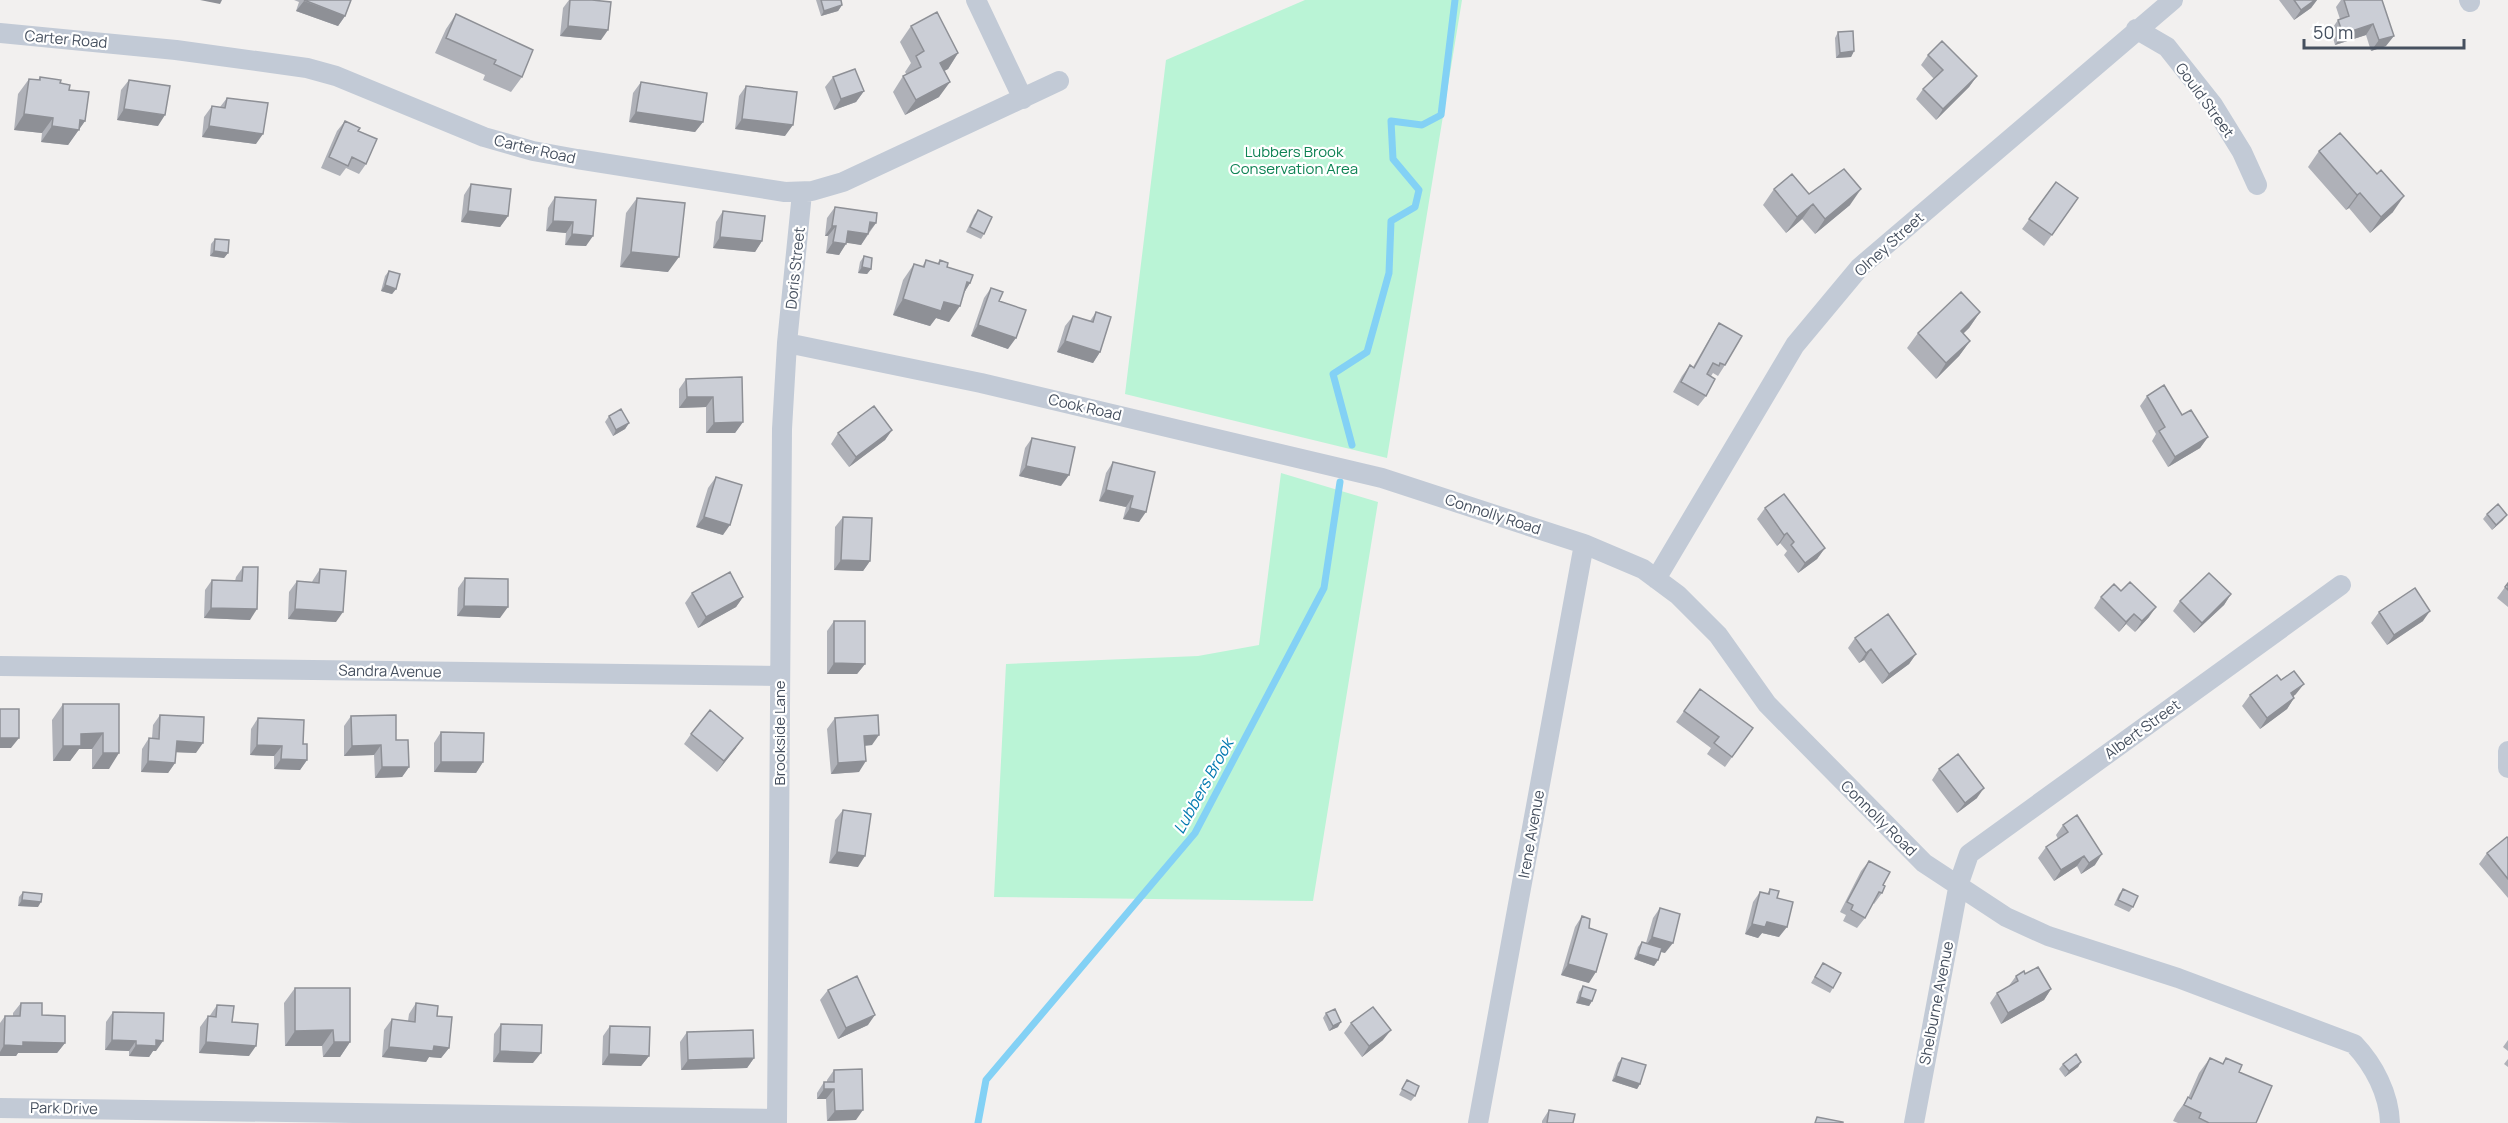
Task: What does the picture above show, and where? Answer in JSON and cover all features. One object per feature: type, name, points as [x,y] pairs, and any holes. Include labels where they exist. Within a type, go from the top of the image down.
[{"type":"street","points":[[976,0],[1023,99]]},
{"type":"street","name":"Olney Street","points":[[1656,579],[1795,345],[1860,267],[2136,29],[2173,0]]},
{"type":"street","name":"Gould Street","points":[[2136,29],[2167,47],[2213,105],[2242,152],[2257,185]]},
{"type":"street","name":"Carter Road","points":[[0,33],[176,50],[297,66],[336,76],[454,126],[510,145],[643,170],[768,190],[802,193],[843,182],[1059,81]]},
{"type":"street","name":"Doris Street","points":[[787,343],[802,193]]},
{"type":"street","name":"Cook Road","points":[[787,343],[981,383],[1382,478]]},
{"type":"street","name":"Brookside Lane","points":[[777,1121],[782,429],[787,343]]},
{"type":"street","name":"Connolly Road","points":[[1382,478],[1584,544],[1643,569],[1678,595],[1718,636],[1767,704],[1924,862],[2006,917],[2048,936],[2178,978],[2354,1044],[2366,1056],[2376,1073],[2390,1111],[2390,1123]]},
{"type":"street","name":"Irene Avenue","points":[[1478,1123],[1584,544]]},
{"type":"street","name":"Albert Street","points":[[1959,884],[1969,854],[2341,585]]},
{"type":"street","name":"Sandra Avenue","points":[[0,666],[780,676]]},
{"type":"street","points":[[2508,751],[2508,768]]},
{"type":"street","name":"Shelburne Avenue","points":[[1914,1123],[1959,884]]},
{"type":"street","name":"Park Drive","points":[[0,1107],[777,1121]]},
{"type":"green space","name":"Lubbers Brook Conservation Area","points":[[1305,0],[1462,0],[1387,458],[1125,394],[1166,60]]},
{"type":"green space","points":[[1281,473],[1378,502],[1313,901],[994,897],[1006,664],[1198,656],[1259,645]]},
{"type":"building","points":[[304,0],[351,0],[345,16]]},
{"type":"building","points":[[570,0],[611,2],[608,30],[568,26]]},
{"type":"building","points":[[821,0],[841,0],[842,5],[824,11]]},
{"type":"building","points":[[2294,0],[2315,0],[2301,10]]},
{"type":"building","points":[[2344,0],[2382,0],[2394,36],[2379,40],[2373,24],[2343,34],[2338,20],[2349,16]]},
{"type":"building","points":[[937,12],[958,53],[940,63],[950,82],[916,100],[903,76],[921,67],[916,56],[924,51],[911,26]]},
{"type":"building","points":[[456,14],[533,50],[522,77],[494,64],[496,60],[446,38]]},
{"type":"building","points":[[1853,31],[1854,51],[1840,53],[1838,32]]},
{"type":"building","points":[[1942,41],[1977,76],[1943,109],[1923,89],[1943,70],[1928,55]]},
{"type":"building","points":[[855,69],[864,91],[841,99],[833,77]]},
{"type":"building","points":[[40,77],[61,80],[60,83],[70,85],[69,90],[89,92],[85,121],[80,120],[79,130],[52,126],[53,118],[24,114],[29,79],[40,80]]},
{"type":"building","points":[[129,80],[170,86],[165,115],[124,109]]},
{"type":"building","points":[[641,82],[707,93],[703,122],[636,112]]},
{"type":"building","points":[[746,86],[797,92],[793,125],[742,119]]},
{"type":"building","points":[[227,98],[268,103],[263,134],[209,126],[212,106],[225,108]]},
{"type":"building","points":[[345,121],[360,128],[358,131],[377,139],[366,164],[352,157],[348,166],[329,157]]},
{"type":"building","points":[[2340,133],[2377,174],[2381,170],[2404,196],[2381,217],[2360,193],[2357,195],[2319,151]]},
{"type":"building","points":[[1844,169],[1861,189],[1825,219],[1813,204],[1797,217],[1774,189],[1792,174],[1809,194]]},
{"type":"building","points":[[2056,182],[2078,198],[2052,235],[2029,219]]},
{"type":"building","points":[[471,184],[511,189],[508,216],[468,211]]},
{"type":"building","points":[[555,197],[596,200],[593,236],[572,234],[573,222],[553,221]]},
{"type":"building","points":[[637,198],[685,203],[679,257],[631,252]]},
{"type":"building","points":[[835,207],[877,213],[876,223],[870,222],[868,234],[848,231],[846,244],[833,242],[836,226],[832,226]]},
{"type":"building","points":[[978,210],[992,217],[984,234],[970,227]]},
{"type":"building","points":[[723,211],[765,216],[762,241],[720,237]]},
{"type":"building","points":[[215,239],[229,240],[228,253],[214,251]]},
{"type":"building","points":[[864,256],[872,258],[871,269],[862,267]]},
{"type":"building","points":[[926,260],[939,264],[940,260],[948,263],[947,267],[973,275],[970,283],[967,282],[960,306],[944,302],[941,311],[903,299],[914,264],[924,267]]},
{"type":"building","points":[[389,271],[400,274],[396,289],[385,285]]},
{"type":"building","points":[[991,288],[1003,292],[999,301],[1026,310],[1016,338],[978,325]]},
{"type":"building","points":[[1961,292],[1980,312],[1961,331],[1970,341],[1946,363],[1918,333]]},
{"type":"building","points":[[1096,312],[1111,317],[1100,352],[1065,341],[1073,316],[1093,322]]},
{"type":"building","points":[[1719,323],[1742,336],[1725,365],[1720,363],[1719,366],[1713,363],[1707,374],[1715,379],[1706,396],[1681,382],[1690,365],[1694,368]]},
{"type":"building","points":[[742,377],[743,422],[714,423],[713,397],[687,397],[686,379]]},
{"type":"building","points":[[2164,385],[2182,415],[2191,410],[2208,437],[2175,457],[2159,431],[2165,427],[2147,396]]},
{"type":"building","points":[[874,406],[892,430],[856,457],[838,433]]},
{"type":"building","points":[[621,409],[629,423],[616,430],[609,416]]},
{"type":"building","points":[[1032,438],[1075,447],[1069,475],[1026,466]]},
{"type":"building","points":[[1113,462],[1155,472],[1146,512],[1130,508],[1133,496],[1106,490]]},
{"type":"building","points":[[716,477],[742,485],[730,525],[704,517]]},
{"type":"building","points":[[1784,494],[1825,548],[1805,563],[1791,545],[1794,542],[1787,533],[1784,535],[1765,508]]},
{"type":"building","points":[[2498,504],[2507,515],[2496,525],[2487,514]]},
{"type":"building","points":[[843,517],[872,518],[870,561],[841,560]]},
{"type":"building","points":[[243,567],[258,567],[257,609],[211,608],[212,580],[242,581]]},
{"type":"building","points":[[320,569],[346,571],[343,612],[295,609],[297,581],[319,583]]},
{"type":"building","points":[[730,572],[743,597],[706,617],[692,593]]},
{"type":"building","points":[[2209,573],[2231,594],[2202,623],[2180,601]]},
{"type":"building","points":[[465,578],[508,579],[508,607],[464,606]]},
{"type":"building","points":[[2130,582],[2156,607],[2142,621],[2134,614],[2126,622],[2101,597],[2114,584],[2121,591]]},
{"type":"building","points":[[2415,588],[2430,611],[2394,635],[2379,612]]},
{"type":"building","points":[[1888,614],[1916,654],[1889,674],[1871,649],[1866,653],[1855,638]]},
{"type":"building","points":[[834,621],[865,621],[865,664],[834,663]]},
{"type":"building","points":[[2294,671],[2304,684],[2291,693],[2294,698],[2267,718],[2250,695],[2277,675],[2281,680]]},
{"type":"building","points":[[1700,689],[1753,728],[1732,757],[1714,743],[1719,737],[1684,711]]},
{"type":"building","points":[[63,704],[119,704],[119,753],[103,753],[103,733],[81,734],[81,746],[63,746]]},
{"type":"building","points":[[0,709],[19,709],[19,738],[0,738]]},
{"type":"building","points":[[710,710],[743,738],[724,761],[691,734]]},
{"type":"building","points":[[160,715],[204,717],[203,743],[177,741],[175,763],[148,761],[149,738],[159,739]]},
{"type":"building","points":[[396,715],[396,740],[408,740],[409,767],[382,767],[381,745],[352,746],[351,716]]},
{"type":"building","points":[[878,715],[879,735],[864,736],[866,761],[838,763],[835,718]]},
{"type":"building","points":[[258,718],[304,720],[303,744],[307,744],[307,760],[281,759],[282,746],[257,745]]},
{"type":"building","points":[[441,732],[484,733],[483,762],[441,762]]},
{"type":"building","points":[[1958,754],[1984,788],[1965,803],[1939,769]]},
{"type":"building","points":[[843,810],[871,814],[865,856],[837,852]]},
{"type":"building","points":[[2077,815],[2102,854],[2089,863],[2084,856],[2061,870],[2046,847],[2068,832],[2063,825]]},
{"type":"building","points":[[2508,838],[2508,879],[2487,853]]},
{"type":"building","points":[[1869,861],[1890,872],[1883,885],[1885,886],[1882,893],[1879,892],[1865,918],[1851,910],[1853,905],[1847,902]]},
{"type":"building","points":[[1770,889],[1779,891],[1777,898],[1793,902],[1787,927],[1767,922],[1765,927],[1752,924],[1760,892],[1769,894]]},
{"type":"building","points":[[2123,889],[2138,896],[2133,907],[2118,900]]},
{"type":"building","points":[[23,892],[42,894],[41,902],[22,900]]},
{"type":"building","points":[[1660,908],[1680,914],[1673,943],[1652,937]]},
{"type":"building","points":[[1582,916],[1590,919],[1589,928],[1607,934],[1596,972],[1568,964]]},
{"type":"building","points":[[1642,942],[1662,948],[1658,960],[1638,954]]},
{"type":"building","points":[[1823,963],[1841,973],[1833,988],[1815,977]]},
{"type":"building","points":[[2038,967],[2051,989],[2008,1013],[1997,993],[2018,981],[2016,976]]},
{"type":"building","points":[[857,976],[875,1015],[846,1028],[828,990]]},
{"type":"building","points":[[1583,986],[1596,990],[1592,1001],[1580,997]]},
{"type":"building","points":[[295,988],[350,988],[350,1042],[334,1042],[333,1030],[295,1031]]},
{"type":"building","points":[[21,1003],[42,1003],[42,1015],[65,1016],[65,1043],[23,1042],[23,1046],[4,1045],[5,1016],[20,1016]]},
{"type":"building","points":[[416,1003],[438,1006],[437,1016],[452,1017],[449,1048],[434,1046],[433,1051],[389,1047],[392,1019],[415,1022]]},
{"type":"building","points":[[217,1005],[234,1006],[232,1022],[258,1024],[256,1046],[206,1042],[208,1016],[216,1017]]},
{"type":"building","points":[[1373,1007],[1391,1030],[1369,1046],[1351,1023]]},
{"type":"building","points":[[1335,1009],[1341,1022],[1333,1026],[1326,1013]]},
{"type":"building","points":[[113,1012],[164,1013],[163,1041],[156,1040],[156,1046],[136,1045],[136,1041],[112,1040]]},
{"type":"building","points":[[501,1024],[542,1025],[541,1053],[500,1051]]},
{"type":"building","points":[[610,1026],[650,1027],[649,1056],[609,1054]]},
{"type":"building","points":[[753,1030],[754,1058],[688,1060],[687,1032]]},
{"type":"building","points":[[2076,1054],[2081,1062],[2069,1071],[2063,1064]]},
{"type":"building","points":[[1622,1058],[1646,1065],[1640,1084],[1616,1076]]},
{"type":"building","points":[[2210,1058],[2223,1064],[2226,1058],[2242,1065],[2239,1072],[2272,1086],[2256,1123],[2209,1123],[2199,1118],[2201,1113],[2184,1105],[2188,1097],[2191,1099]]},
{"type":"building","points":[[862,1069],[863,1110],[835,1111],[834,1089],[824,1089],[824,1082],[834,1082],[834,1070]]},
{"type":"building","points":[[1407,1080],[1419,1086],[1415,1096],[1402,1089]]},
{"type":"building","points":[[1549,1110],[1575,1114],[1573,1123],[1547,1123]]},
{"type":"building","points":[[1817,1117],[1843,1122],[1843,1123],[1815,1123]]},
{"type":"waterway","name":"Lubbers Brook","points":[[1352,445],[1333,374],[1367,352],[1389,273],[1391,221],[1415,207],[1419,190],[1393,159],[1391,121],[1422,125],[1441,115],[1455,0]]},
{"type":"waterway","name":"Lubbers Brook","points":[[978,1123],[986,1080],[1195,833],[1324,588],[1340,482]]}]
